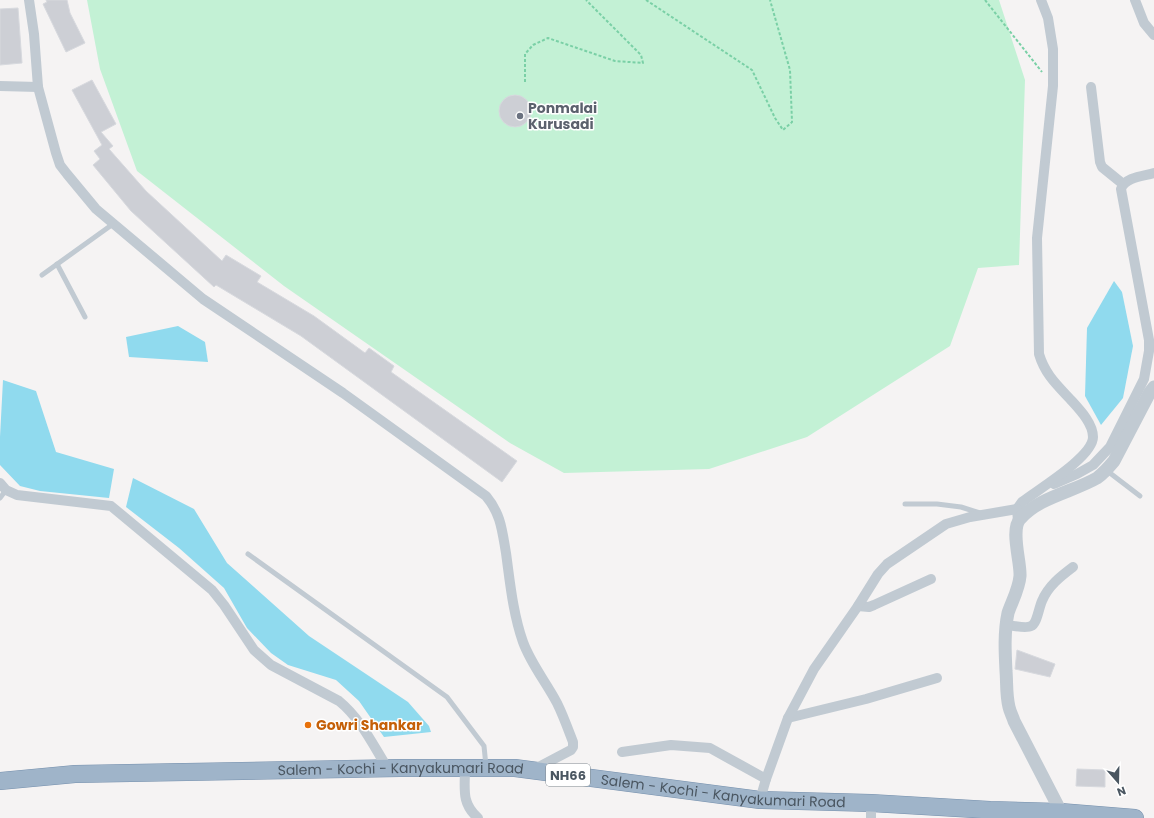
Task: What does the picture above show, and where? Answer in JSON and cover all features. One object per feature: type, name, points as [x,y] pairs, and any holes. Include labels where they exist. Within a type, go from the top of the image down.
[{"type":"highway","name":"Salem - Kochi - Kanyakumari Road","points":[[0,780],[75,774],[515,768],[760,800],[871,811],[990,810],[1061,812],[1135,818]]},
{"type":"street","points":[[29,0],[34,34],[38,87],[60,165],[96,210],[203,299],[343,393],[486,496],[494,505],[501,528],[517,622],[523,643],[557,703],[573,742],[573,747],[571,750],[532,770]]},
{"type":"street","points":[[1041,0],[1052,32],[1053,86],[1037,238],[1039,354],[1046,371],[1084,416],[1092,431],[1093,437],[1092,443],[1084,455],[1071,467],[1022,502],[1018,515],[1016,532],[1020,576],[1018,588],[1009,612],[1005,641],[1009,707],[1014,721],[1061,812]]},
{"type":"street","points":[[1135,0],[1144,23],[1154,35]]},
{"type":"street","points":[[0,86],[38,87]]},
{"type":"street","points":[[1091,87],[1100,162],[1107,171],[1123,184]]},
{"type":"street","points":[[1035,492],[1085,470],[1093,465],[1105,453],[1114,441],[1144,379],[1149,351],[1149,340],[1121,189],[1123,184],[1129,180],[1154,173]]},
{"type":"street","points":[[760,800],[788,718],[814,668],[858,606],[878,574],[887,564],[946,524],[970,517],[984,515],[1018,515],[1097,478],[1114,460],[1154,387]]},
{"type":"street","points":[[3,486],[17,495],[111,506],[212,590],[224,605],[254,650],[271,665],[339,701],[346,707],[360,724],[388,769]]},
{"type":"street","points":[[1006,625],[1032,626],[1035,622],[1042,600],[1056,581],[1073,566]]},
{"type":"street","points":[[858,606],[872,606],[931,579]]},
{"type":"street","points":[[788,718],[866,699],[937,678]]},
{"type":"street","points":[[622,752],[671,745],[710,748],[766,779]]},
{"type":"street","points":[[465,768],[465,797],[471,812],[478,818]]},
{"type":"lane","points":[[42,275],[112,224]]},
{"type":"lane","points":[[57,264],[85,316]]},
{"type":"lane","points":[[1106,470],[1140,496]]},
{"type":"lane","points":[[0,498],[3,486]]},
{"type":"lane","points":[[905,504],[937,504],[961,507],[984,515]]},
{"type":"lane","points":[[248,554],[447,697],[484,746],[486,768]]},
{"type":"path","points":[[525,82],[525,54],[533,45],[548,38],[615,61],[643,63],[641,55],[586,0]]},
{"type":"path","points":[[646,0],[752,70],[775,118],[783,130],[792,122],[790,70],[770,0]]},
{"type":"path","points":[[985,0],[1053,86]]},
{"type":"green space","points":[[87,0],[999,0],[1025,80],[1019,265],[978,268],[950,346],[807,437],[709,469],[564,473],[510,443],[284,286],[137,171],[100,69]]},
{"type":"water","points":[[1114,281],[1122,292],[1133,346],[1123,398],[1101,425],[1085,396],[1087,328]]},
{"type":"water","points":[[178,326],[205,342],[208,362],[129,357],[126,337]]},
{"type":"water","points":[[3,380],[36,391],[56,452],[114,469],[109,498],[40,491],[20,486],[0,465]]},
{"type":"water","points":[[133,478],[194,509],[227,563],[309,636],[408,702],[429,726],[431,732],[384,737],[359,701],[336,680],[288,665],[271,653],[247,628],[224,588],[179,548],[126,507]]},
{"type":"building","points":[[46,0],[67,0],[70,13],[85,43],[66,52],[43,4],[47,2]]},
{"type":"building","points":[[18,8],[22,63],[0,65],[0,9]]},
{"type":"building","points":[[92,80],[116,124],[101,132],[113,146],[109,149],[146,191],[222,261],[226,255],[261,276],[257,282],[314,316],[365,353],[369,348],[394,366],[391,372],[517,461],[502,482],[301,336],[216,285],[214,287],[131,211],[93,165],[100,159],[94,151],[102,145],[72,90]]},
{"type":"building","points":[[515,95],[521,96],[528,102],[531,111],[530,117],[524,124],[515,127],[509,126],[502,120],[499,111],[500,105],[506,98]]},
{"type":"building","points":[[1017,650],[1055,664],[1050,677],[1015,669]]},
{"type":"building","points":[[1077,769],[1105,770],[1105,787],[1076,786]]},
{"type":"place","name":"Ponmalai Kurusadi","points":[[520,116]]},
{"type":"place","name":"Gowri Shankar","points":[[308,725]]}]
